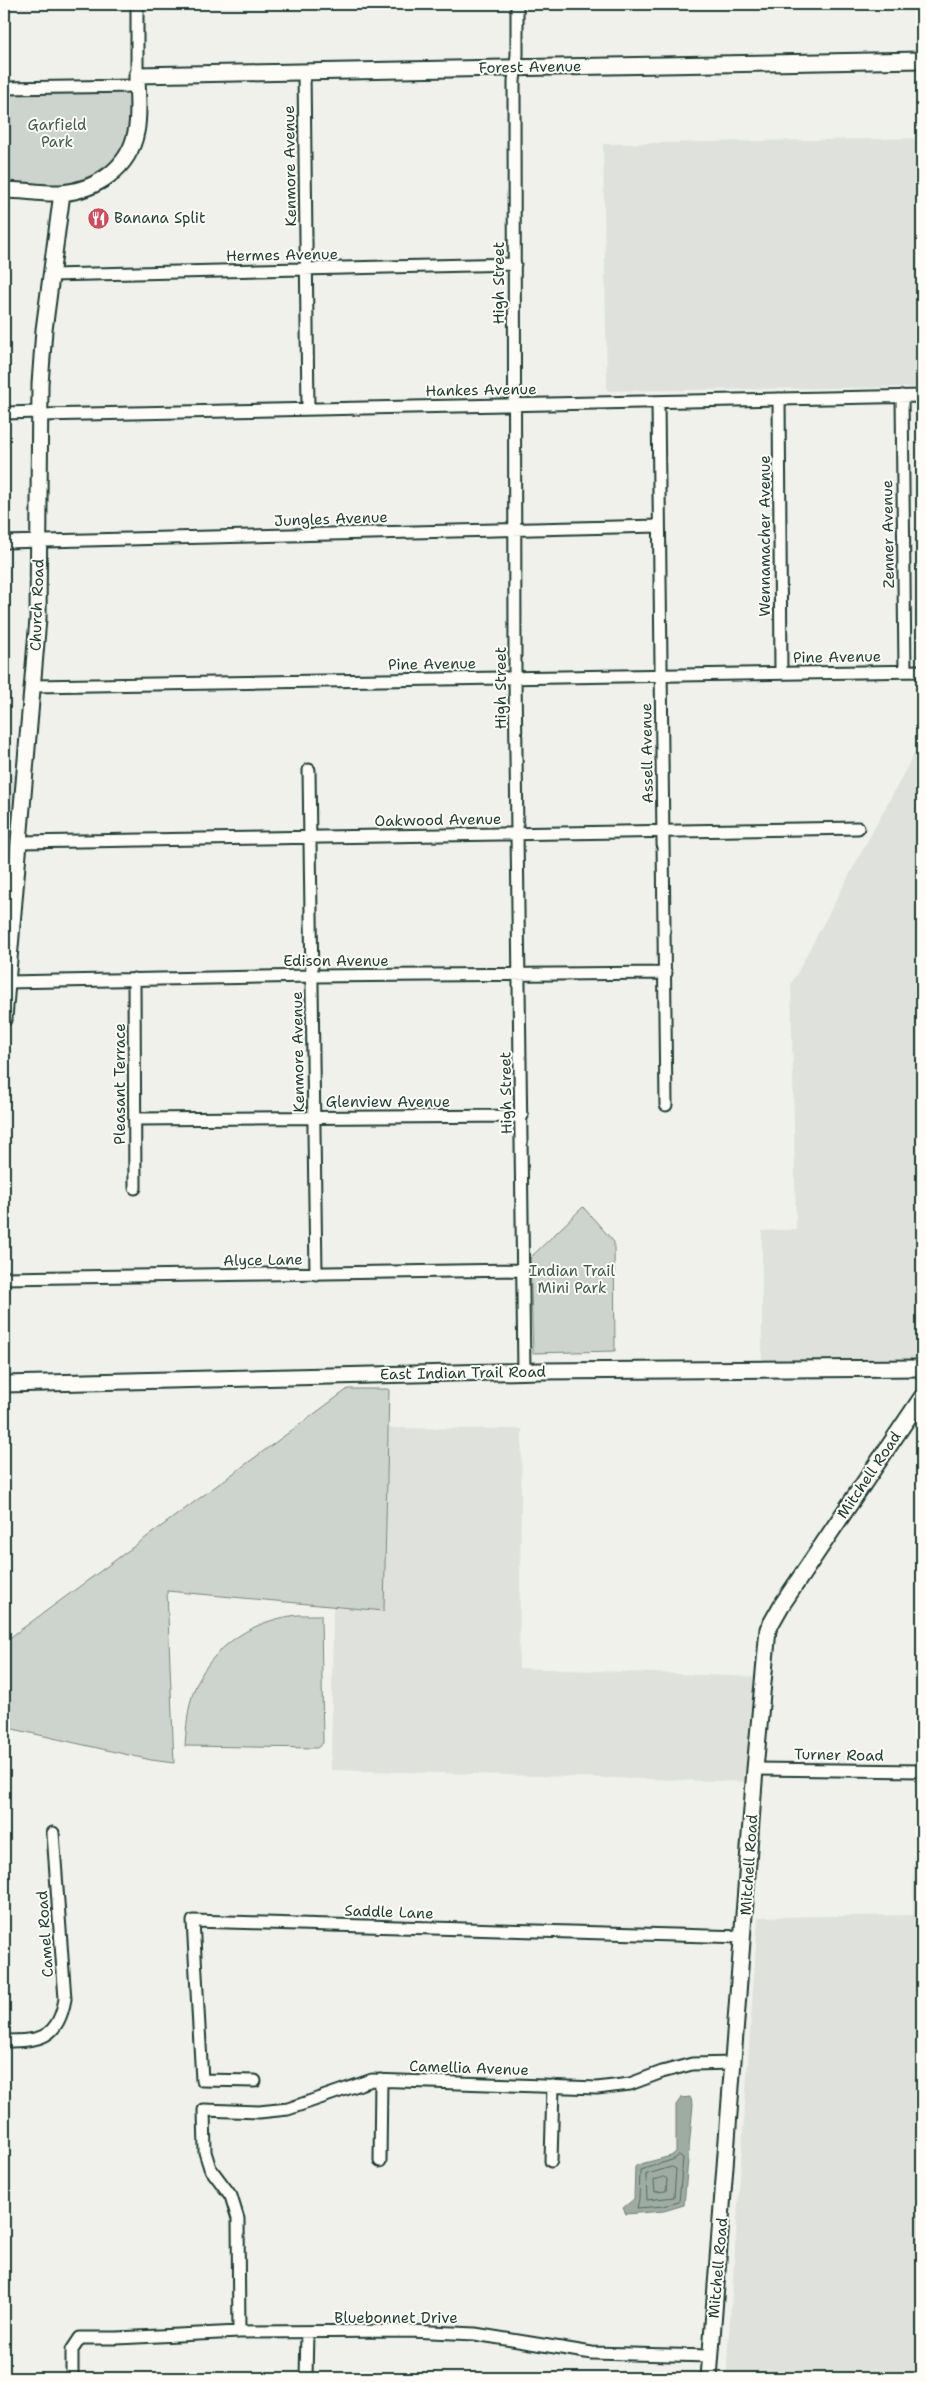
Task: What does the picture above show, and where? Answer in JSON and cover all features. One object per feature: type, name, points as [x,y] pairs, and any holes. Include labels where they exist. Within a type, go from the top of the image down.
[{"type":"street","points":[[4,190],[62,193],[78,190],[98,183],[122,162],[129,152],[137,130],[137,4]]},
{"type":"street","name":"High Street","points":[[517,4],[514,405],[524,1372]]},
{"type":"street","name":"Forest Avenue","points":[[4,88],[304,71],[922,60]]},
{"type":"street","name":"Kenmore Avenue","points":[[304,71],[308,409]]},
{"type":"street","name":"Church Road","points":[[4,1018],[33,686],[38,594],[40,414],[44,330],[62,193]]},
{"type":"street","name":"Hermes Avenue","points":[[51,275],[515,264]]},
{"type":"street","name":"Zenner Avenue","points":[[902,396],[905,671]]},
{"type":"street","name":"Hankes Avenue","points":[[4,413],[40,414],[922,396]]},
{"type":"street","name":"Wennamacher Avenue","points":[[779,399],[781,673]]},
{"type":"street","name":"Assell Avenue","points":[[658,402],[662,831],[666,973],[666,1105]]},
{"type":"street","name":"Jungles Avenue","points":[[4,542],[658,526]]},
{"type":"street","name":"Pine Avenue","points":[[33,686],[922,671]]},
{"type":"street","name":"Kenmore Avenue","points":[[309,770],[316,1274]]},
{"type":"street","name":"Oakwood Avenue","points":[[20,842],[858,828]]},
{"type":"street","name":"Edison Avenue","points":[[7,982],[312,976],[666,973]]},
{"type":"street","name":"Pleasant Terrace","points":[[134,979],[135,1188]]},
{"type":"street","name":"Glenview Avenue","points":[[135,1119],[522,1116]]},
{"type":"street","name":"Alyce Lane","points":[[4,1278],[523,1270]]},
{"type":"street","name":"East Indian Trail Road","points":[[4,1384],[524,1372],[922,1368]]},
{"type":"street","name":"Mitchell Road","points":[[709,2378],[768,1629],[781,1606],[922,1397]]},
{"type":"street","name":"Turner Road","points":[[756,1769],[922,1771]]},
{"type":"street","name":"Camel Road","points":[[4,2041],[27,2041],[41,2038],[54,2029],[62,2014],[65,1999],[53,1834]]},
{"type":"street","name":"Saddle Lane","points":[[255,2081],[202,2080],[193,1921],[744,1937]]},
{"type":"street","name":"Camellia Avenue","points":[[239,2332],[238,2219],[231,2196],[210,2168],[205,2152],[204,2110],[258,2112],[288,2109],[364,2083],[381,2080],[616,2087],[692,2064],[734,2063]]},
{"type":"street","points":[[380,2161],[381,2080]]},
{"type":"street","points":[[551,2161],[553,2086]]},
{"type":"street","name":"Bluebonnet Drive","points":[[72,2378],[72,2350],[80,2338],[239,2332],[409,2331],[475,2334],[592,2353],[710,2356]]},
{"type":"street","points":[[306,2378],[307,2332]]},
{"type":"shaded area","points":[[922,138],[922,387],[607,391],[603,144]]},
{"type":"shaded area","points":[[922,739],[922,1362],[762,1364],[762,1231],[796,1229],[791,984]]},
{"type":"shaded area","points":[[4,775],[21,775],[4,970]]},
{"type":"shaded area","points":[[388,1428],[522,1429],[519,1668],[758,1677],[750,1782],[331,1770],[333,1606],[384,1610]]},
{"type":"shaded area","points":[[914,1855],[922,1855],[922,2378],[726,2378],[758,1917],[913,1915]]},
{"type":"green space","name":"Garfield Park","points":[[132,79],[132,126],[125,148],[114,163],[100,174],[83,181],[65,184],[4,185],[4,83]]},
{"type":"green space","name":"Indian Trail Mini Park","points":[[583,1207],[614,1242],[615,1351],[533,1353],[530,1258]]},
{"type":"green space","points":[[348,1389],[389,1389],[384,1611],[167,1591],[174,1763],[151,1760],[4,1727],[4,1642]]},
{"type":"green space","points":[[298,1615],[321,1615],[323,1743],[317,1748],[185,1746],[189,1709],[196,1686],[205,1669],[216,1655],[245,1632],[280,1618]]},
{"type":"water","points":[[690,2097],[693,2104],[684,2205],[664,2211],[626,2214],[623,2208],[634,2199],[635,2167],[671,2156],[676,2152],[676,2105],[681,2098]]},
{"type":"place","name":"Banana Split","points":[[98,218]]}]
